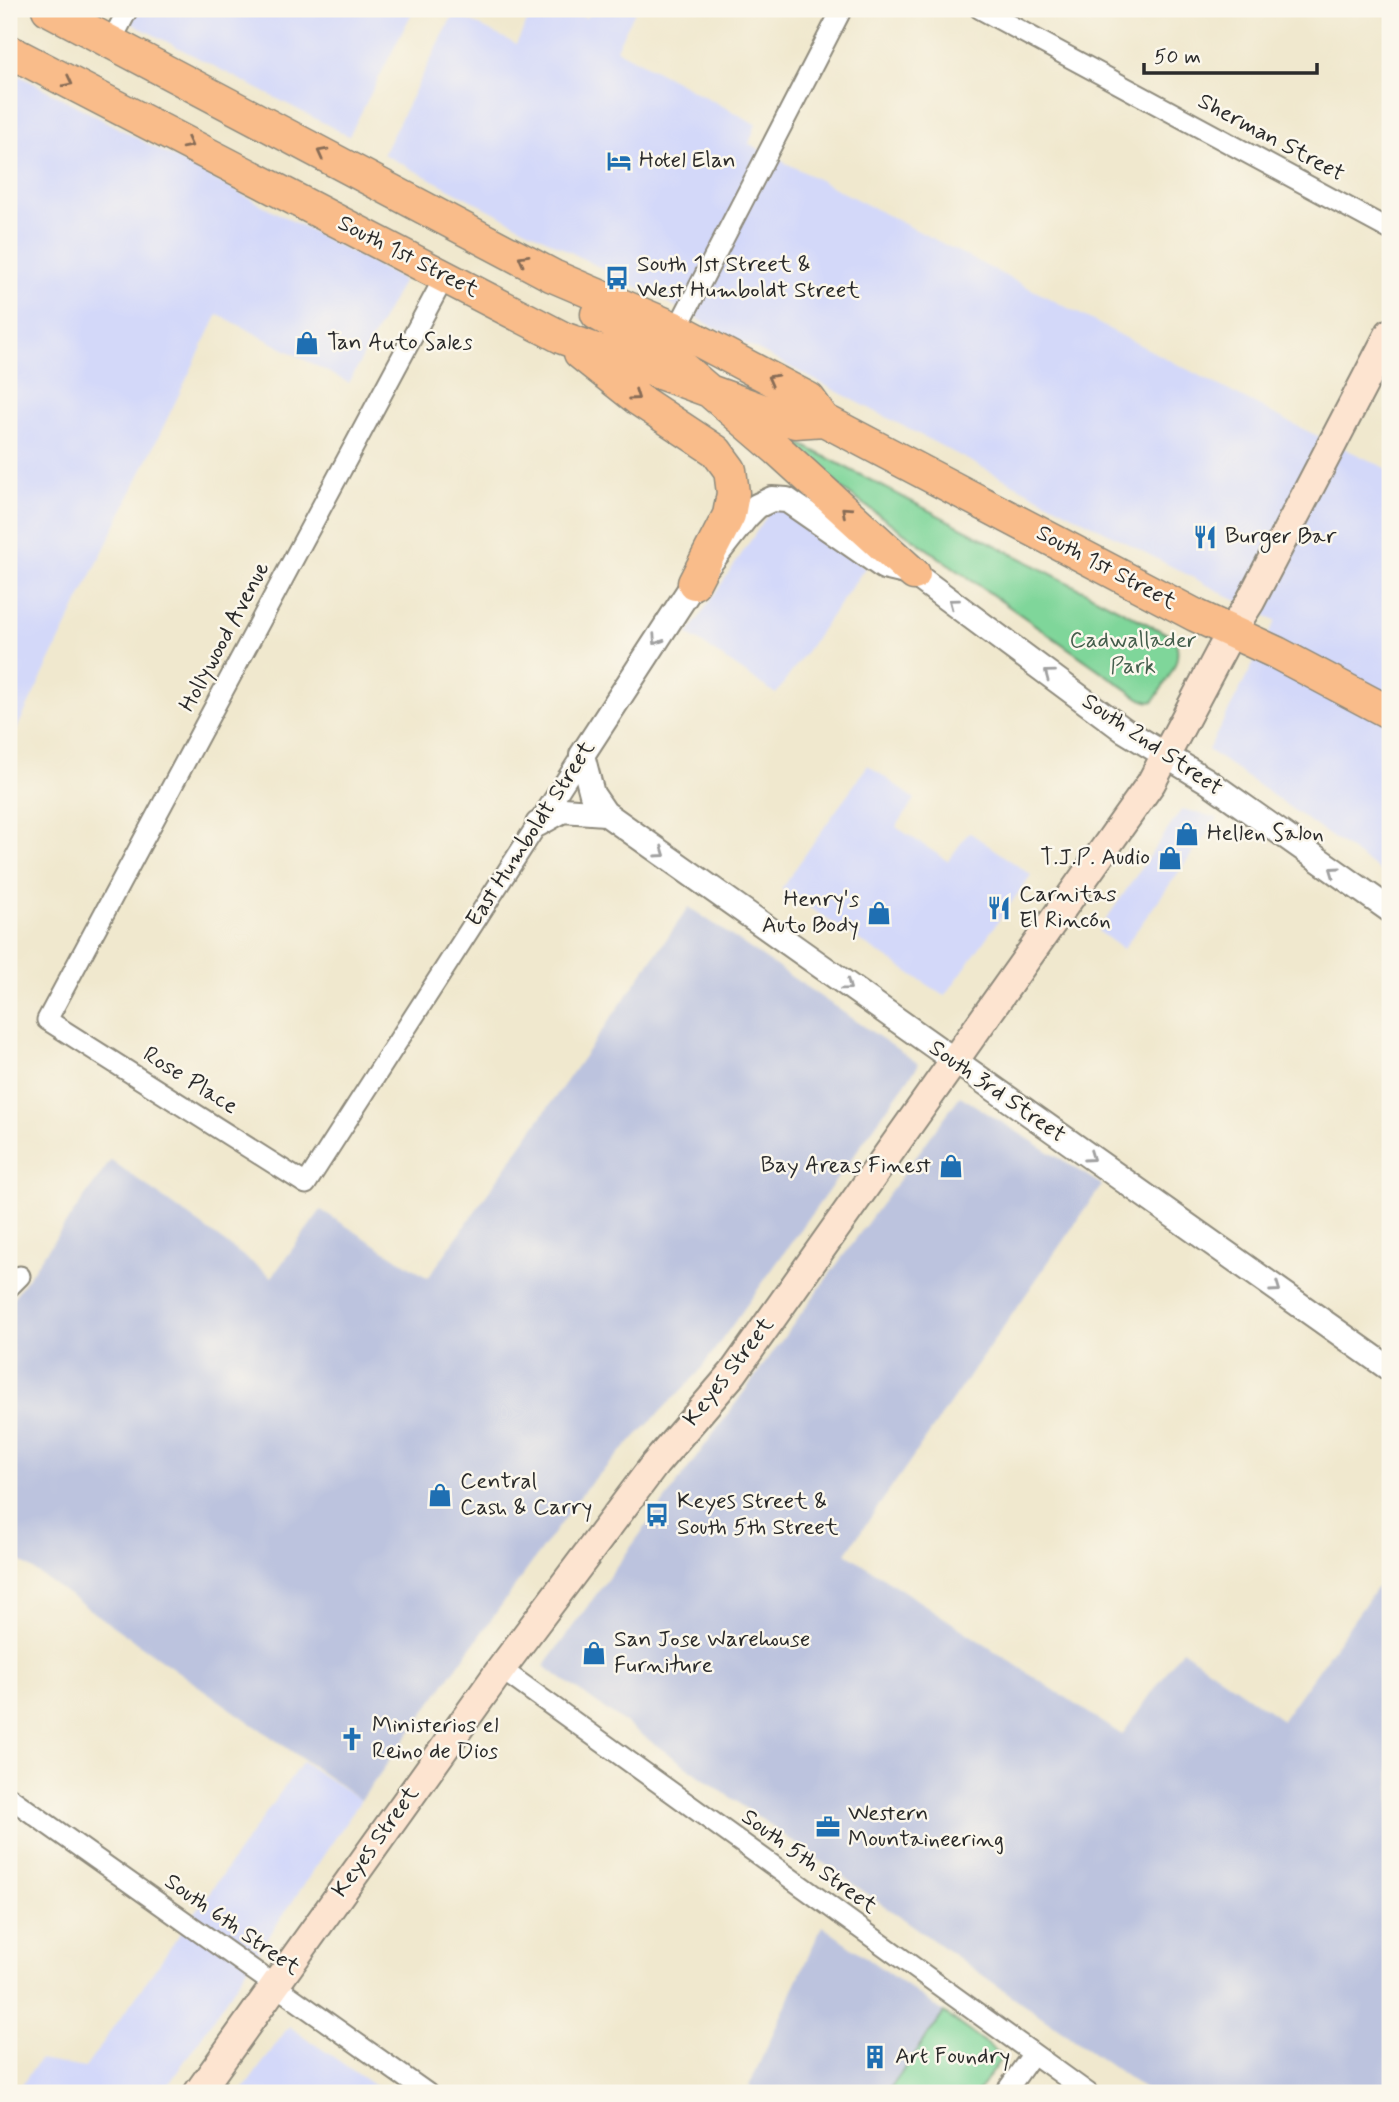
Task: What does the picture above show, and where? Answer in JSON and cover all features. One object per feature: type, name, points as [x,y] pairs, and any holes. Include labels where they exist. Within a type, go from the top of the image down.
[{"type":"main road","name":"South 1st Street","points":[[48,9],[553,276],[677,329],[809,399],[824,420],[1390,713]]},
{"type":"main road","name":"South 1st Street","points":[[9,51],[564,338],[795,422],[824,420]]},
{"type":"main road","points":[[553,276],[575,302],[658,347],[914,574]]},
{"type":"main road","name":"Keyes Street","points":[[198,2093],[501,1669],[655,1464],[733,1373],[1151,783],[1231,632],[1250,602],[1390,333]]},
{"type":"main road","points":[[564,338],[592,365],[716,451],[730,470],[733,493],[729,515],[694,583]]},
{"type":"street","points":[[111,42],[128,9]]},
{"type":"street","points":[[677,329],[842,9]]},
{"type":"street","name":"Sherman Street","points":[[980,9],[1390,230]]},
{"type":"street","name":"Hollywood Avenue","points":[[47,1020],[445,276]]},
{"type":"street","name":"East Humboldt Street","points":[[306,1184],[694,583],[746,517],[757,506],[772,499]]},
{"type":"street","name":"South 2nd Street","points":[[772,499],[787,500],[804,509],[884,567],[914,574],[1165,757],[1206,780],[1390,910]]},
{"type":"street","points":[[582,755],[592,794],[605,813]]},
{"type":"street","points":[[538,824],[563,810],[605,813]]},
{"type":"street","name":"South 3rd Street","points":[[605,813],[1390,1369]]},
{"type":"street","name":"Rose Place","points":[[47,1020],[306,1184]]},
{"type":"street","name":"South 5th Street","points":[[501,1669],[1088,2093]]},
{"type":"street","name":"South 6th Street","points":[[9,1797],[427,2093]]},
{"type":"street","points":[[1005,2093],[1032,2055]]},
{"type":"shaded area","points":[[104,9],[414,9],[349,136]]},
{"type":"shaded area","points":[[534,9],[567,9],[586,18],[591,9],[636,9],[616,49],[756,124],[749,144],[1305,430],[1390,470],[1390,878],[1208,750],[1276,621],[383,154],[454,13],[516,44]]},
{"type":"shaded area","points":[[9,70],[403,280],[349,383],[218,314],[9,745]]},
{"type":"shaded area","points":[[775,504],[865,568],[776,694],[688,634]]},
{"type":"shaded area","points":[[868,765],[915,799],[896,827],[948,861],[969,832],[1031,875],[945,996],[781,889]]},
{"type":"shaded area","points":[[1182,809],[1218,818],[1123,949],[1098,931]]},
{"type":"shaded area","points":[[689,907],[919,1064],[698,1373],[586,1488],[361,1800],[9,1553],[9,1304],[111,1160],[272,1277],[321,1210],[428,1278]]},
{"type":"shaded area","points":[[960,1096],[1102,1185],[846,1553],[1122,1735],[1182,1650],[1282,1720],[1390,1569],[1390,2093],[1150,2093],[544,1666]]},
{"type":"shaded area","points":[[302,1762],[361,1800],[163,2093],[16,2093],[39,2060],[85,2068]]},
{"type":"shaded area","points":[[822,1926],[944,2013],[887,2093],[759,2093],[749,2086]]},
{"type":"shaded area","points":[[289,2026],[385,2093],[241,2093]]},
{"type":"green space","name":"Cadwallader Park","points":[[791,439],[1173,637],[1177,645],[1176,661],[1154,701],[1139,698],[842,489],[788,440]]},
{"type":"green space","points":[[944,2013],[1003,2056],[977,2093],[887,2093]]},
{"type":"place","name":"Hotel Elan","points":[[619,161]]},
{"type":"place","name":"South 1st Street & West Humboldt Street","points":[[617,278]]},
{"type":"place","name":"Tan Auto Sales","points":[[307,343]]},
{"type":"place","name":"Burger Bar","points":[[1205,537]]},
{"type":"place","name":"Hellen Salon","points":[[1187,834]]},
{"type":"place","name":"T.J.P. Audio","points":[[1170,858]]},
{"type":"place","name":"Carnitas El Rincón","points":[[999,908]]},
{"type":"place","name":"Henry's Auto Body","points":[[879,913]]},
{"type":"place","name":"Bay Areas Finest","points":[[951,1166]]},
{"type":"place","name":"Central Cash & Carry","points":[[440,1495]]},
{"type":"place","name":"Keyes Street & South 5th Street","points":[[657,1515]]},
{"type":"place","name":"San Jose Warehouse Furniture","points":[[594,1653]]},
{"type":"place","name":"Ministerios el Reino de Dios","points":[[352,1739]]},
{"type":"place","name":"Western Mountaineering","points":[[828,1827]]},
{"type":"place","name":"Art Foundry","points":[[875,2057]]}]
